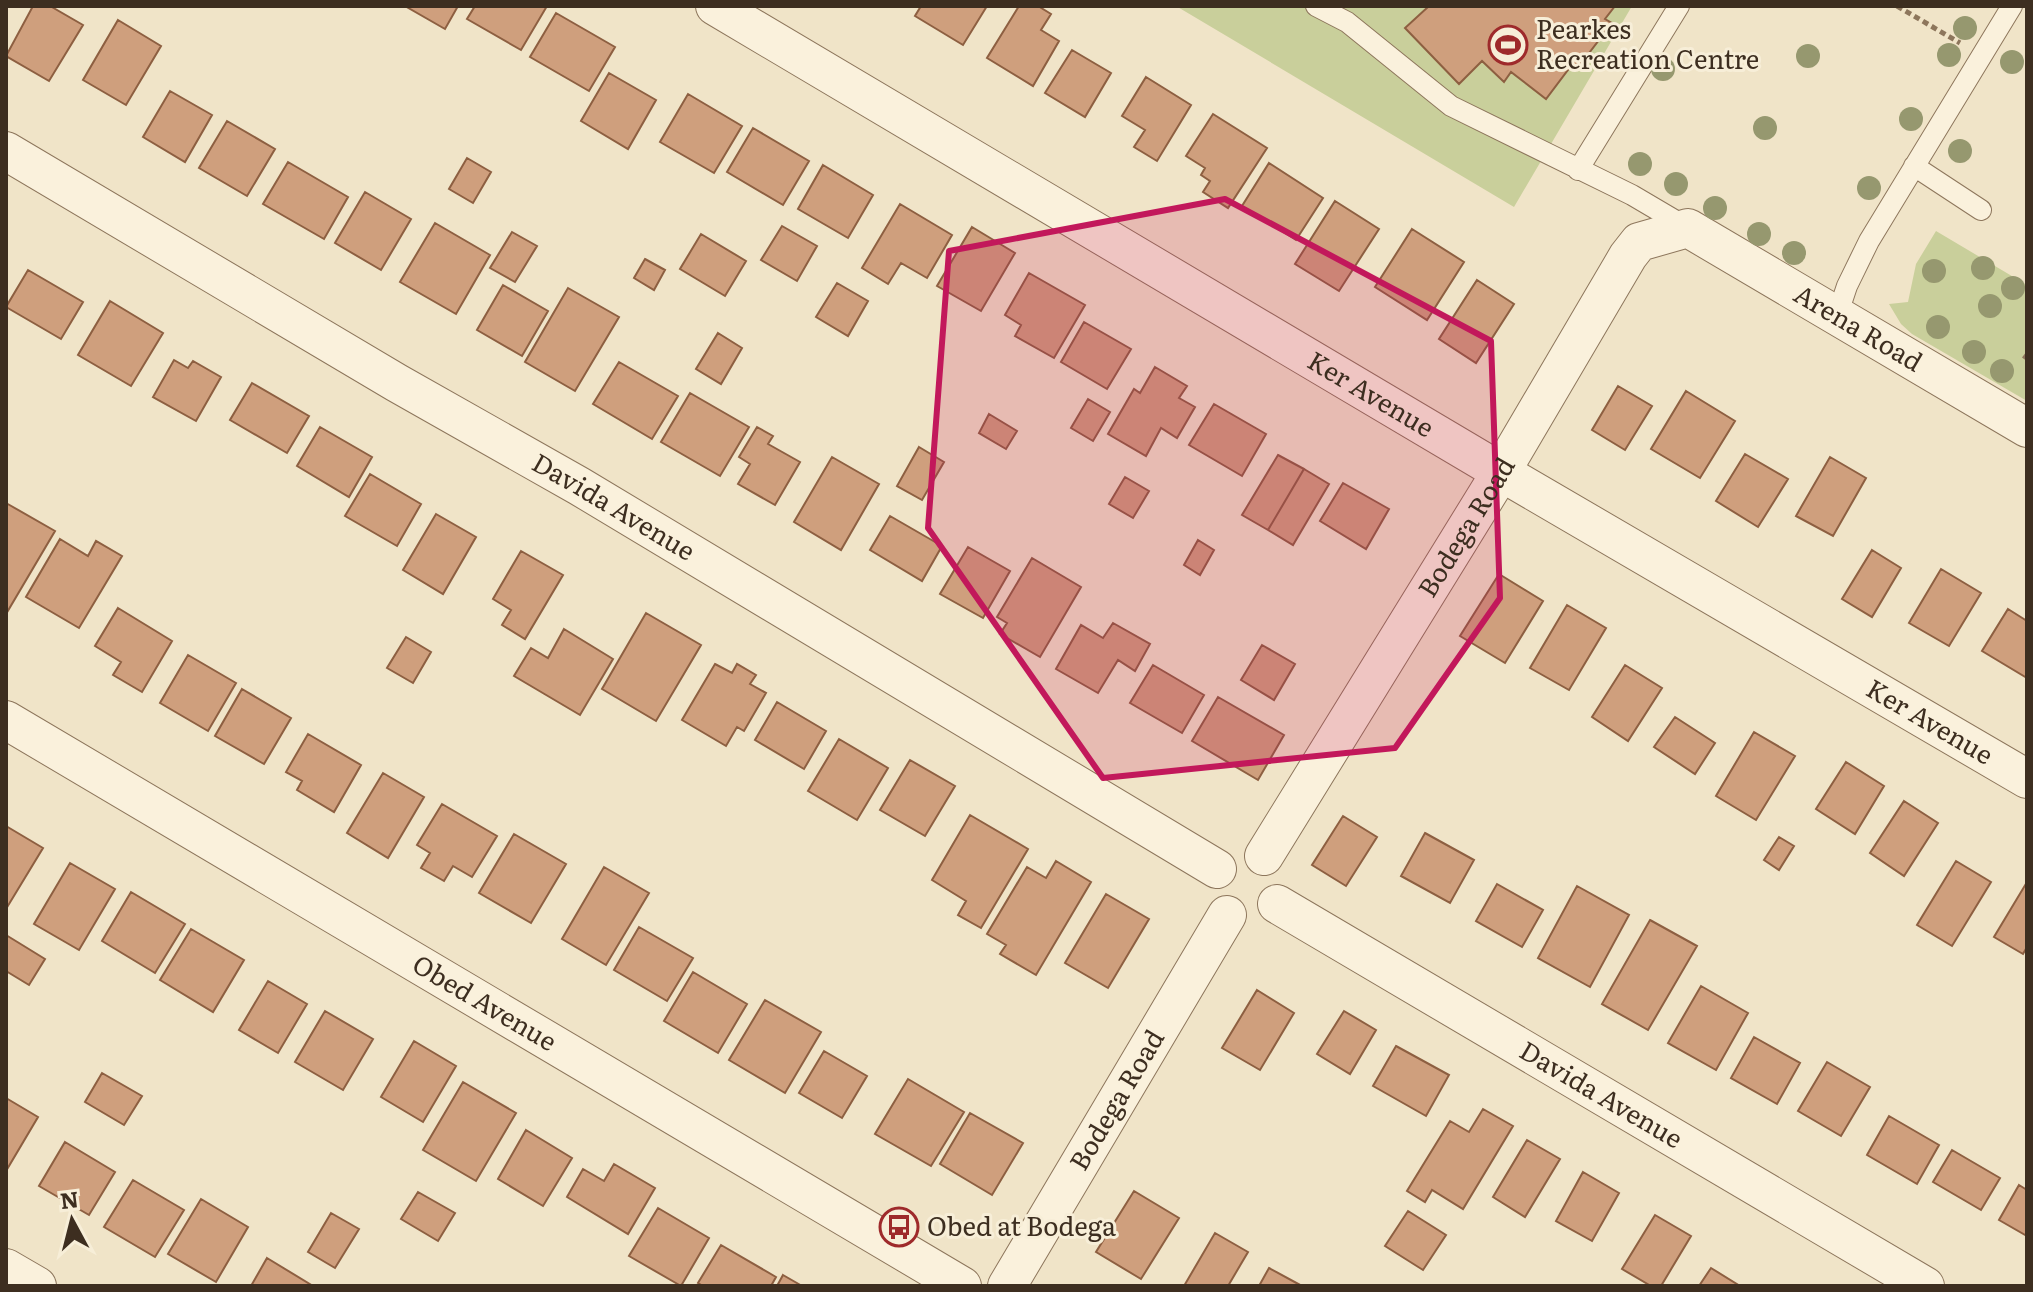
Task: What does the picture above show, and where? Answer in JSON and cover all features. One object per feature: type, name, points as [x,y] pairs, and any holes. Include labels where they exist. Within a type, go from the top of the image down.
[{"type":"street","name":"Ker Avenue","points":[[715,6],[1501,472],[2027,779]]},
{"type":"street","name":"Davida Avenue","points":[[6,151],[397,383],[579,486],[1217,869]]},
{"type":"street","name":"Bodega Road","points":[[1264,856],[1501,472],[1628,256],[1639,242],[1688,228]]},
{"type":"street","name":"Arena Road","points":[[1688,228],[2027,428]]},
{"type":"street","name":"Obed Avenue","points":[[6,720],[962,1286]]},
{"type":"street","points":[[1238,853],[1264,856],[1280,877],[1277,904],[1254,920],[1227,915],[1213,894],[1217,869],[1238,853]]},
{"type":"street","name":"Davida Avenue","points":[[1277,904],[1925,1286]]},
{"type":"street","name":"Bodega Road","points":[[1007,1286],[1227,915]]},
{"type":"street","points":[[6,1268],[37,1286]]},
{"type":"lane","points":[[1316,6],[1347,22],[1451,106],[1632,195],[1688,228]]},
{"type":"lane","points":[[1578,170],[1679,6]]},
{"type":"lane","points":[[1837,316],[1847,286],[1869,241],[2012,6]]},
{"type":"lane","points":[[1914,166],[1981,210]]},
{"type":"path","points":[[1897,6],[1961,43]]},
{"type":"highlighted area","points":[[1225,199],[1491,341],[1500,598],[1395,748],[1103,778],[928,528],[949,251]]},
{"type":"green space","points":[[1176,6],[1632,6],[1514,207]]},
{"type":"green space","points":[[1936,231],[2027,285],[2027,401],[1912,334],[1901,324],[1889,304],[1908,302],[1916,264]]},
{"type":"building","points":[[33,6],[50,6],[83,25],[49,81],[6,56]]},
{"type":"building","points":[[405,6],[458,6],[445,29]]},
{"type":"building","points":[[475,6],[547,6],[521,50],[467,19]]},
{"type":"building","points":[[921,6],[987,6],[963,45],[915,16]]},
{"type":"building","points":[[1019,6],[1038,6],[1051,14],[1041,30],[1059,41],[1033,86],[987,58]]},
{"type":"building","name":"Pearkes Recreation Centre","points":[[1429,6],[1615,6],[1605,19],[1612,23],[1576,70],[1571,66],[1546,99],[1511,72],[1504,82],[1482,61],[1459,84],[1405,28]]},
{"type":"building","points":[[556,13],[615,47],[589,91],[530,57]]},
{"type":"building","points":[[118,20],[161,46],[126,105],[83,80]]},
{"type":"building","points":[[1072,50],[1111,73],[1085,117],[1045,93]]},
{"type":"building","points":[[609,73],[656,100],[628,149],[581,121]]},
{"type":"building","points":[[1146,77],[1191,105],[1157,161],[1134,147],[1145,130],[1122,116]]},
{"type":"building","points":[[170,91],[212,115],[185,162],[143,137]]},
{"type":"building","points":[[688,94],[742,126],[714,173],[660,142]]},
{"type":"building","points":[[1213,114],[1267,148],[1228,208],[1203,192],[1210,181],[1201,175],[1205,168],[1186,156]]},
{"type":"building","points":[[227,121],[275,149],[247,196],[199,168]]},
{"type":"building","points":[[753,128],[809,161],[783,205],[727,172]]},
{"type":"building","points":[[467,158],[491,172],[473,203],[449,189]]},
{"type":"building","points":[[288,162],[348,197],[324,239],[263,204]]},
{"type":"building","points":[[1269,163],[1323,198],[1296,240],[1242,206]]},
{"type":"building","points":[[823,165],[873,195],[848,238],[798,209]]},
{"type":"building","points":[[365,192],[411,219],[381,270],[335,243]]},
{"type":"building","points":[[1335,201],[1379,229],[1339,291],[1295,264]]},
{"type":"building","points":[[900,204],[952,235],[927,278],[901,263],[888,284],[862,268]]},
{"type":"building","points":[[435,223],[490,255],[456,314],[400,282]]},
{"type":"building","points":[[782,226],[817,246],[797,281],[761,260]]},
{"type":"building","points":[[972,227],[1015,253],[981,311],[937,286]]},
{"type":"building","points":[[1412,229],[1464,262],[1427,320],[1375,287]]},
{"type":"building","points":[[512,232],[537,246],[515,282],[490,268]]},
{"type":"building","points":[[701,234],[746,261],[725,296],[680,269]]},
{"type":"building","points":[[645,259],[665,270],[654,290],[634,278]]},
{"type":"building","points":[[28,270],[83,302],[61,339],[6,307]]},
{"type":"building","points":[[1029,273],[1085,305],[1054,358],[1015,336],[1021,325],[1005,315]]},
{"type":"building","points":[[1477,280],[1514,304],[1476,363],[1439,339]]},
{"type":"building","points":[[837,283],[868,301],[848,336],[816,317]]},
{"type":"building","points":[[503,285],[548,311],[522,356],[477,330]]},
{"type":"building","points":[[568,288],[619,317],[575,391],[525,362]]},
{"type":"building","points":[[110,301],[163,333],[131,386],[78,355]]},
{"type":"building","points":[[1084,322],[1131,349],[1107,389],[1061,362]]},
{"type":"building","points":[[718,333],[742,348],[721,384],[696,369]]},
{"type":"building","points":[[174,360],[188,368],[193,361],[221,377],[196,421],[153,397]]},
{"type":"building","points":[[619,362],[678,396],[652,439],[593,404]]},
{"type":"building","points":[[1155,367],[1187,386],[1179,398],[1195,407],[1177,438],[1161,428],[1146,456],[1108,434],[1134,389],[1140,393]]},
{"type":"building","points":[[252,383],[309,416],[287,453],[230,420]]},
{"type":"building","points":[[1618,386],[1652,406],[1625,450],[1592,430]]},
{"type":"building","points":[[1686,391],[1735,421],[1700,478],[1651,449]]},
{"type":"building","points":[[690,393],[749,427],[720,476],[661,442]]},
{"type":"building","points":[[1088,399],[1110,412],[1093,441],[1071,428]]},
{"type":"building","points":[[1214,404],[1266,434],[1242,476],[1189,445]]},
{"type":"building","points":[[989,414],[1017,431],[1006,449],[979,433]]},
{"type":"building","points":[[320,427],[372,457],[349,497],[297,466]]},
{"type":"building","points":[[757,427],[773,436],[768,444],[800,462],[775,505],[738,484],[750,464],[739,457]]},
{"type":"building","points":[[919,447],[944,462],[922,500],[897,486]]},
{"type":"building","points":[[1745,454],[1788,479],[1758,527],[1716,501]]},
{"type":"building","points":[[1278,455],[1304,469],[1268,530],[1242,515]]},
{"type":"building","points":[[832,457],[879,484],[841,550],[794,522]]},
{"type":"building","points":[[1830,457],[1866,478],[1833,536],[1796,516]]},
{"type":"building","points":[[1304,469],[1329,484],[1293,545],[1268,530]]},
{"type":"building","points":[[370,474],[421,504],[397,546],[345,516]]},
{"type":"building","points":[[1125,477],[1149,491],[1133,518],[1109,504]]},
{"type":"building","points":[[1343,483],[1389,509],[1366,549],[1320,521]]},
{"type":"building","points":[[6,503],[55,531],[6,614]]},
{"type":"building","points":[[436,514],[476,537],[443,594],[403,570]]},
{"type":"building","points":[[890,516],[942,546],[922,581],[870,550]]},
{"type":"building","points":[[60,539],[88,556],[96,541],[122,556],[79,628],[26,597]]},
{"type":"building","points":[[1198,540],[1214,550],[1200,575],[1184,565]]},
{"type":"building","points":[[968,547],[1010,571],[983,618],[940,594]]},
{"type":"building","points":[[1872,550],[1901,568],[1872,617],[1842,599]]},
{"type":"building","points":[[521,551],[563,575],[525,639],[502,625],[511,610],[493,599]]},
{"type":"building","points":[[1032,558],[1081,587],[1040,657],[1000,634],[1007,623],[997,617]]},
{"type":"building","points":[[1941,569],[1981,593],[1949,646],[1909,623]]},
{"type":"building","points":[[1499,574],[1543,601],[1505,663],[1460,636]]},
{"type":"building","points":[[1567,605],[1606,628],[1569,690],[1530,668]]},
{"type":"building","points":[[118,608],[172,641],[142,692],[113,675],[121,662],[95,646]]},
{"type":"building","points":[[2008,609],[2027,621],[2027,678],[1982,651]]},
{"type":"building","points":[[646,613],[701,645],[656,721],[602,689]]},
{"type":"building","points":[[1113,623],[1150,644],[1135,671],[1118,660],[1098,693],[1056,669],[1081,625],[1103,638]]},
{"type":"building","points":[[564,629],[613,659],[580,715],[514,676],[531,648],[548,658]]},
{"type":"building","points":[[406,637],[431,652],[413,683],[387,668]]},
{"type":"building","points":[[1262,645],[1295,664],[1274,700],[1241,680]]},
{"type":"building","points":[[188,655],[236,683],[208,731],[160,703]]},
{"type":"building","points":[[715,664],[732,673],[737,664],[756,675],[750,684],[766,693],[744,731],[737,727],[726,746],[682,720]]},
{"type":"building","points":[[1153,665],[1204,695],[1182,733],[1130,703]]},
{"type":"building","points":[[1625,665],[1662,688],[1628,741],[1592,717]]},
{"type":"building","points":[[242,689],[291,718],[264,764],[215,736]]},
{"type":"building","points":[[1218,697],[1284,735],[1258,780],[1192,741]]},
{"type":"building","points":[[777,702],[826,731],[804,769],[755,740]]},
{"type":"building","points":[[1675,717],[1715,743],[1695,774],[1654,747]]},
{"type":"building","points":[[1754,732],[1795,756],[1756,820],[1716,796]]},
{"type":"building","points":[[308,734],[361,765],[334,812],[297,790],[302,781],[286,772]]},
{"type":"building","points":[[839,739],[888,768],[857,820],[808,791]]},
{"type":"building","points":[[910,760],[955,786],[925,836],[880,810]]},
{"type":"building","points":[[1846,762],[1884,786],[1855,834],[1816,809]]},
{"type":"building","points":[[383,773],[424,797],[388,858],[347,833]]},
{"type":"building","points":[[1904,801],[1938,823],[1904,876],[1870,853]]},
{"type":"building","points":[[442,804],[497,836],[472,877],[453,866],[444,881],[421,868],[430,853],[417,845]]},
{"type":"building","points":[[970,815],[1028,849],[981,928],[958,915],[966,901],[932,880]]},
{"type":"building","points":[[1343,816],[1377,837],[1346,886],[1312,865]]},
{"type":"building","points":[[6,826],[43,848],[6,909]]},
{"type":"building","points":[[1425,833],[1474,860],[1450,903],[1401,876]]},
{"type":"building","points":[[514,834],[566,864],[531,923],[479,893]]},
{"type":"building","points":[[1779,837],[1794,846],[1779,870],[1764,860]]},
{"type":"building","points":[[1056,861],[1091,882],[1036,975],[1000,954],[1006,945],[987,934],[1027,867],[1046,878]]},
{"type":"building","points":[[1956,861],[1991,882],[1952,946],[1917,925]]},
{"type":"building","points":[[70,863],[115,889],[79,950],[34,924]]},
{"type":"building","points":[[604,867],[649,893],[606,965],[562,939]]},
{"type":"building","points":[[2027,882],[2027,947],[2023,954],[1994,937]]},
{"type":"building","points":[[1497,884],[1543,910],[1522,947],[1476,921]]},
{"type":"building","points":[[1577,886],[1629,915],[1590,987],[1538,958]]},
{"type":"building","points":[[131,892],[185,924],[155,973],[102,941]]},
{"type":"building","points":[[1106,894],[1149,919],[1108,988],[1065,963]]},
{"type":"building","points":[[1650,920],[1697,946],[1648,1030],[1602,1004]]},
{"type":"building","points":[[639,927],[693,958],[667,1001],[614,970]]},
{"type":"building","points":[[191,929],[244,960],[213,1012],[160,980]]},
{"type":"building","points":[[6,935],[45,959],[29,985],[6,971]]},
{"type":"building","points":[[693,972],[747,1004],[718,1053],[664,1021]]},
{"type":"building","points":[[268,981],[307,1004],[278,1053],[239,1030]]},
{"type":"building","points":[[1701,986],[1748,1013],[1716,1070],[1668,1043]]},
{"type":"building","points":[[1257,990],[1294,1013],[1260,1070],[1222,1048]]},
{"type":"building","points":[[765,1000],[821,1032],[785,1093],[729,1060]]},
{"type":"building","points":[[325,1011],[373,1039],[343,1090],[295,1062]]},
{"type":"building","points":[[1344,1011],[1376,1030],[1350,1074],[1317,1054]]},
{"type":"building","points":[[1754,1037],[1800,1063],[1777,1104],[1731,1078]]},
{"type":"building","points":[[414,1041],[456,1066],[423,1122],[381,1097]]},
{"type":"building","points":[[1396,1046],[1449,1075],[1426,1116],[1373,1086]]},
{"type":"building","points":[[824,1051],[867,1076],[842,1118],[799,1093]]},
{"type":"building","points":[[1827,1062],[1870,1087],[1841,1136],[1798,1111]]},
{"type":"building","points":[[102,1073],[142,1096],[124,1125],[85,1102]]},
{"type":"building","points":[[908,1079],[964,1112],[931,1166],[875,1134]]},
{"type":"building","points":[[463,1082],[516,1113],[476,1181],[423,1150]]},
{"type":"building","points":[[6,1098],[38,1117],[6,1171]]},
{"type":"building","points":[[1483,1109],[1513,1126],[1463,1209],[1432,1190],[1425,1202],[1407,1191],[1450,1121],[1469,1132]]},
{"type":"building","points":[[970,1113],[1023,1143],[992,1195],[940,1164]]},
{"type":"building","points":[[1889,1116],[1939,1145],[1917,1184],[1867,1155]]},
{"type":"building","points":[[526,1130],[572,1158],[543,1206],[498,1179]]},
{"type":"building","points":[[1527,1140],[1560,1159],[1525,1217],[1493,1197]]},
{"type":"building","points":[[65,1142],[115,1172],[89,1215],[39,1186]]},
{"type":"building","points":[[1952,1150],[2000,1178],[1981,1210],[1933,1182]]},
{"type":"building","points":[[614,1164],[655,1188],[628,1234],[567,1197],[583,1169],[604,1181]]},
{"type":"building","points":[[1583,1172],[1619,1193],[1592,1241],[1556,1221]]},
{"type":"building","points":[[133,1180],[184,1210],[155,1257],[104,1227]]},
{"type":"building","points":[[2019,1185],[2027,1190],[2027,1236],[1999,1220]]},
{"type":"building","points":[[1134,1191],[1179,1218],[1141,1279],[1096,1252]]},
{"type":"building","points":[[418,1192],[455,1213],[438,1241],[401,1219]]},
{"type":"building","points":[[201,1199],[248,1227],[216,1282],[168,1254]]},
{"type":"building","points":[[658,1208],[709,1238],[681,1286],[629,1256]]},
{"type":"building","points":[[1408,1211],[1446,1235],[1423,1270],[1385,1246]]},
{"type":"building","points":[[331,1213],[359,1229],[335,1268],[308,1252]]},
{"type":"building","points":[[1655,1215],[1691,1236],[1661,1286],[1651,1286],[1622,1269]]},
{"type":"building","points":[[1215,1233],[1248,1252],[1228,1286],[1184,1286]]},
{"type":"building","points":[[721,1245],[776,1277],[771,1286],[703,1286],[698,1283]]},
{"type":"building","points":[[267,1258],[313,1286],[251,1286]]},
{"type":"building","points":[[1269,1268],[1302,1286],[1259,1286]]},
{"type":"building","points":[[1711,1268],[1740,1286],[1699,1286]]},
{"type":"building","points":[[783,1275],[802,1286],[777,1286]]},
{"type":"place","name":"Pearkes Recreation Centre","points":[[1508,45]]},
{"type":"place","name":"Obed at Bodega","points":[[899,1227]]}]
